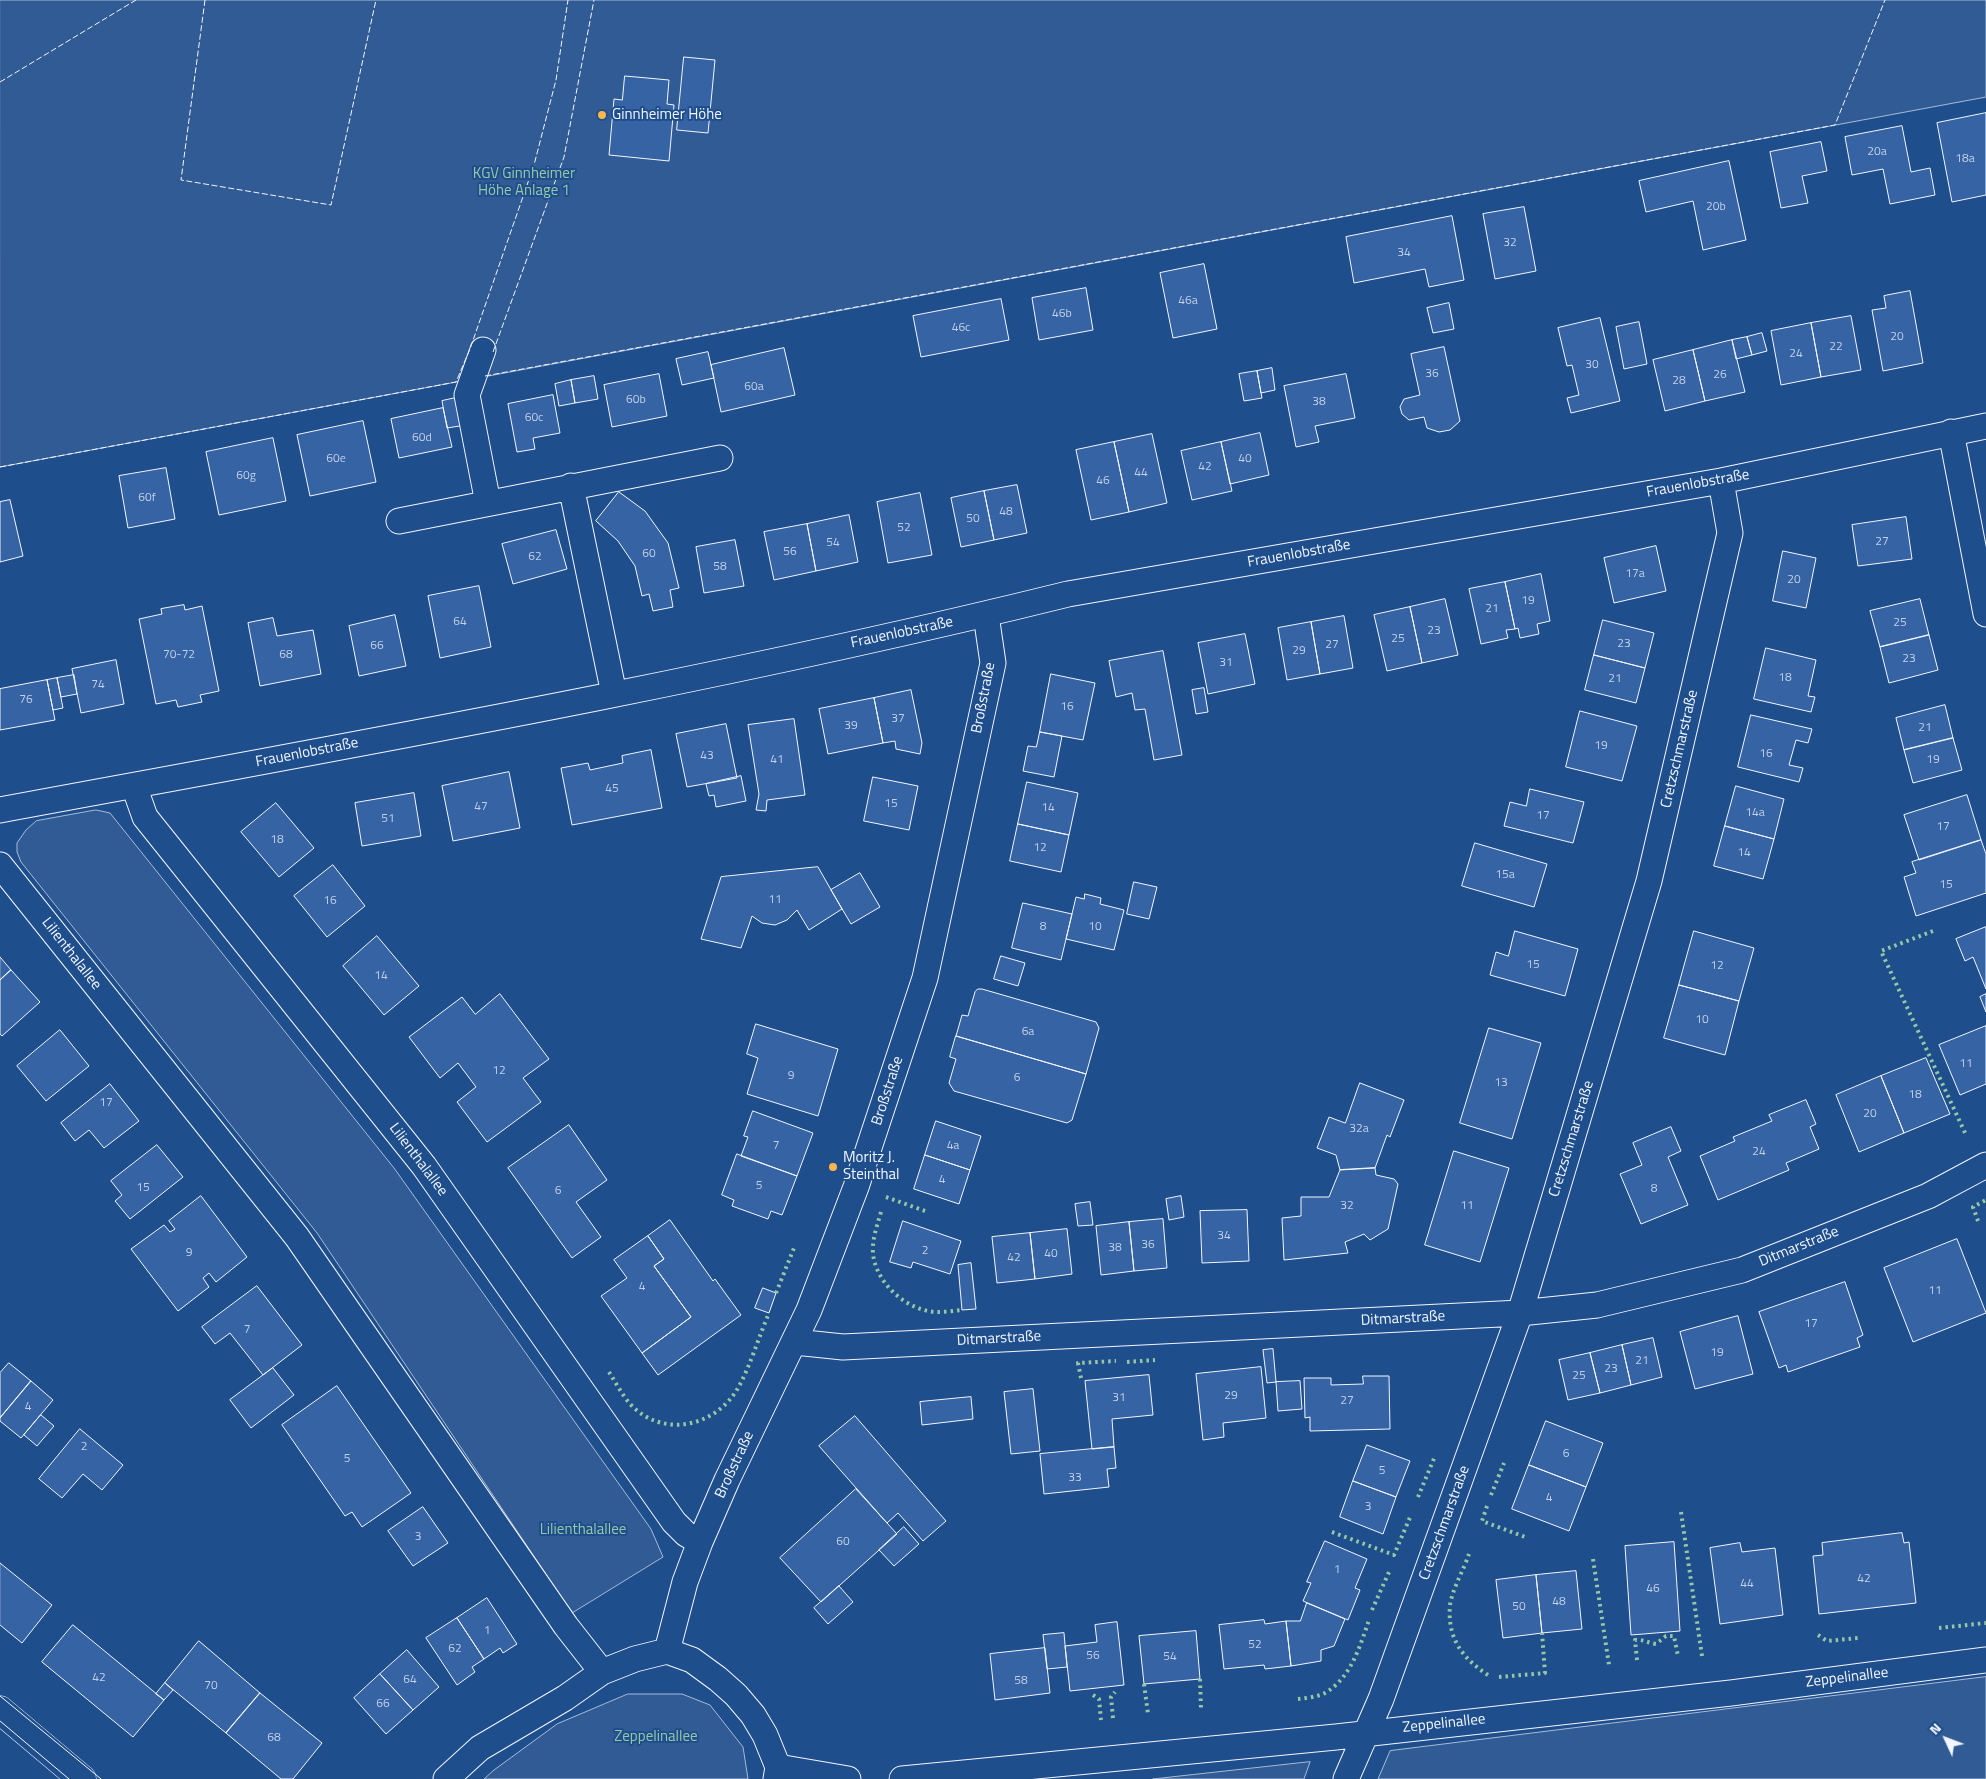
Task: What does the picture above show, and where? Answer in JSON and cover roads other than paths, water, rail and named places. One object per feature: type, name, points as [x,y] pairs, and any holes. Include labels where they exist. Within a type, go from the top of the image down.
[{"type":"street","points":[[483,350],[468,395],[488,503]]},
{"type":"street","name":"Frauenlobstraße","points":[[0,810],[614,694],[986,615],[1068,594],[1721,481],[1986,426]]},
{"type":"street","points":[[1951,432],[1986,614]]},
{"type":"street","points":[[399,521],[720,458]]},
{"type":"street","name":"Cretzschmarstraße","points":[[1346,1779],[1380,1699],[1520,1313],[1649,881],[1730,533],[1721,481]]},
{"type":"street","points":[[570,486],[614,694]]},
{"type":"street","name":"Broßstraße","points":[[700,1542],[727,1480],[810,1310],[856,1187],[925,978],[993,663],[986,615]]},
{"type":"street","name":"Lilienthalallee","points":[[134,786],[145,817],[424,1166],[674,1522],[686,1534],[700,1542]]},
{"type":"street","name":"Lilienthalallee","points":[[0,865],[297,1238],[566,1626],[602,1672]]},
{"type":"street","name":"Ditmarstraße","points":[[795,1342],[843,1347],[1520,1313],[1597,1306],[1742,1270],[1928,1196],[1986,1166]]},
{"type":"street","points":[[667,1651],[685,1582],[700,1542]]},
{"type":"street","points":[[446,1779],[480,1748],[504,1732],[565,1698],[602,1672],[635,1659],[667,1651],[692,1660],[718,1678],[736,1695],[761,1728],[777,1773],[848,1779]]},
{"type":"street","name":"Zeppelinallee","points":[[902,1779],[1326,1738],[1731,1693],[1986,1660]]},
{"type":"street","points":[[0,1710],[82,1779]]},
{"type":"tram line","points":[[0,1696],[101,1779]]},
{"type":"tram line","points":[[0,1721],[69,1779]]},
{"type":"place","name":"Ginnheimer Höhe","points":[[602,115]]},
{"type":"place","name":"Moritz J. Steinthal","points":[[833,1167]]},
{"type":"park label","name":"KGV Ginnheimer Höhe Anlage 1","points":[[524,182]]}]
